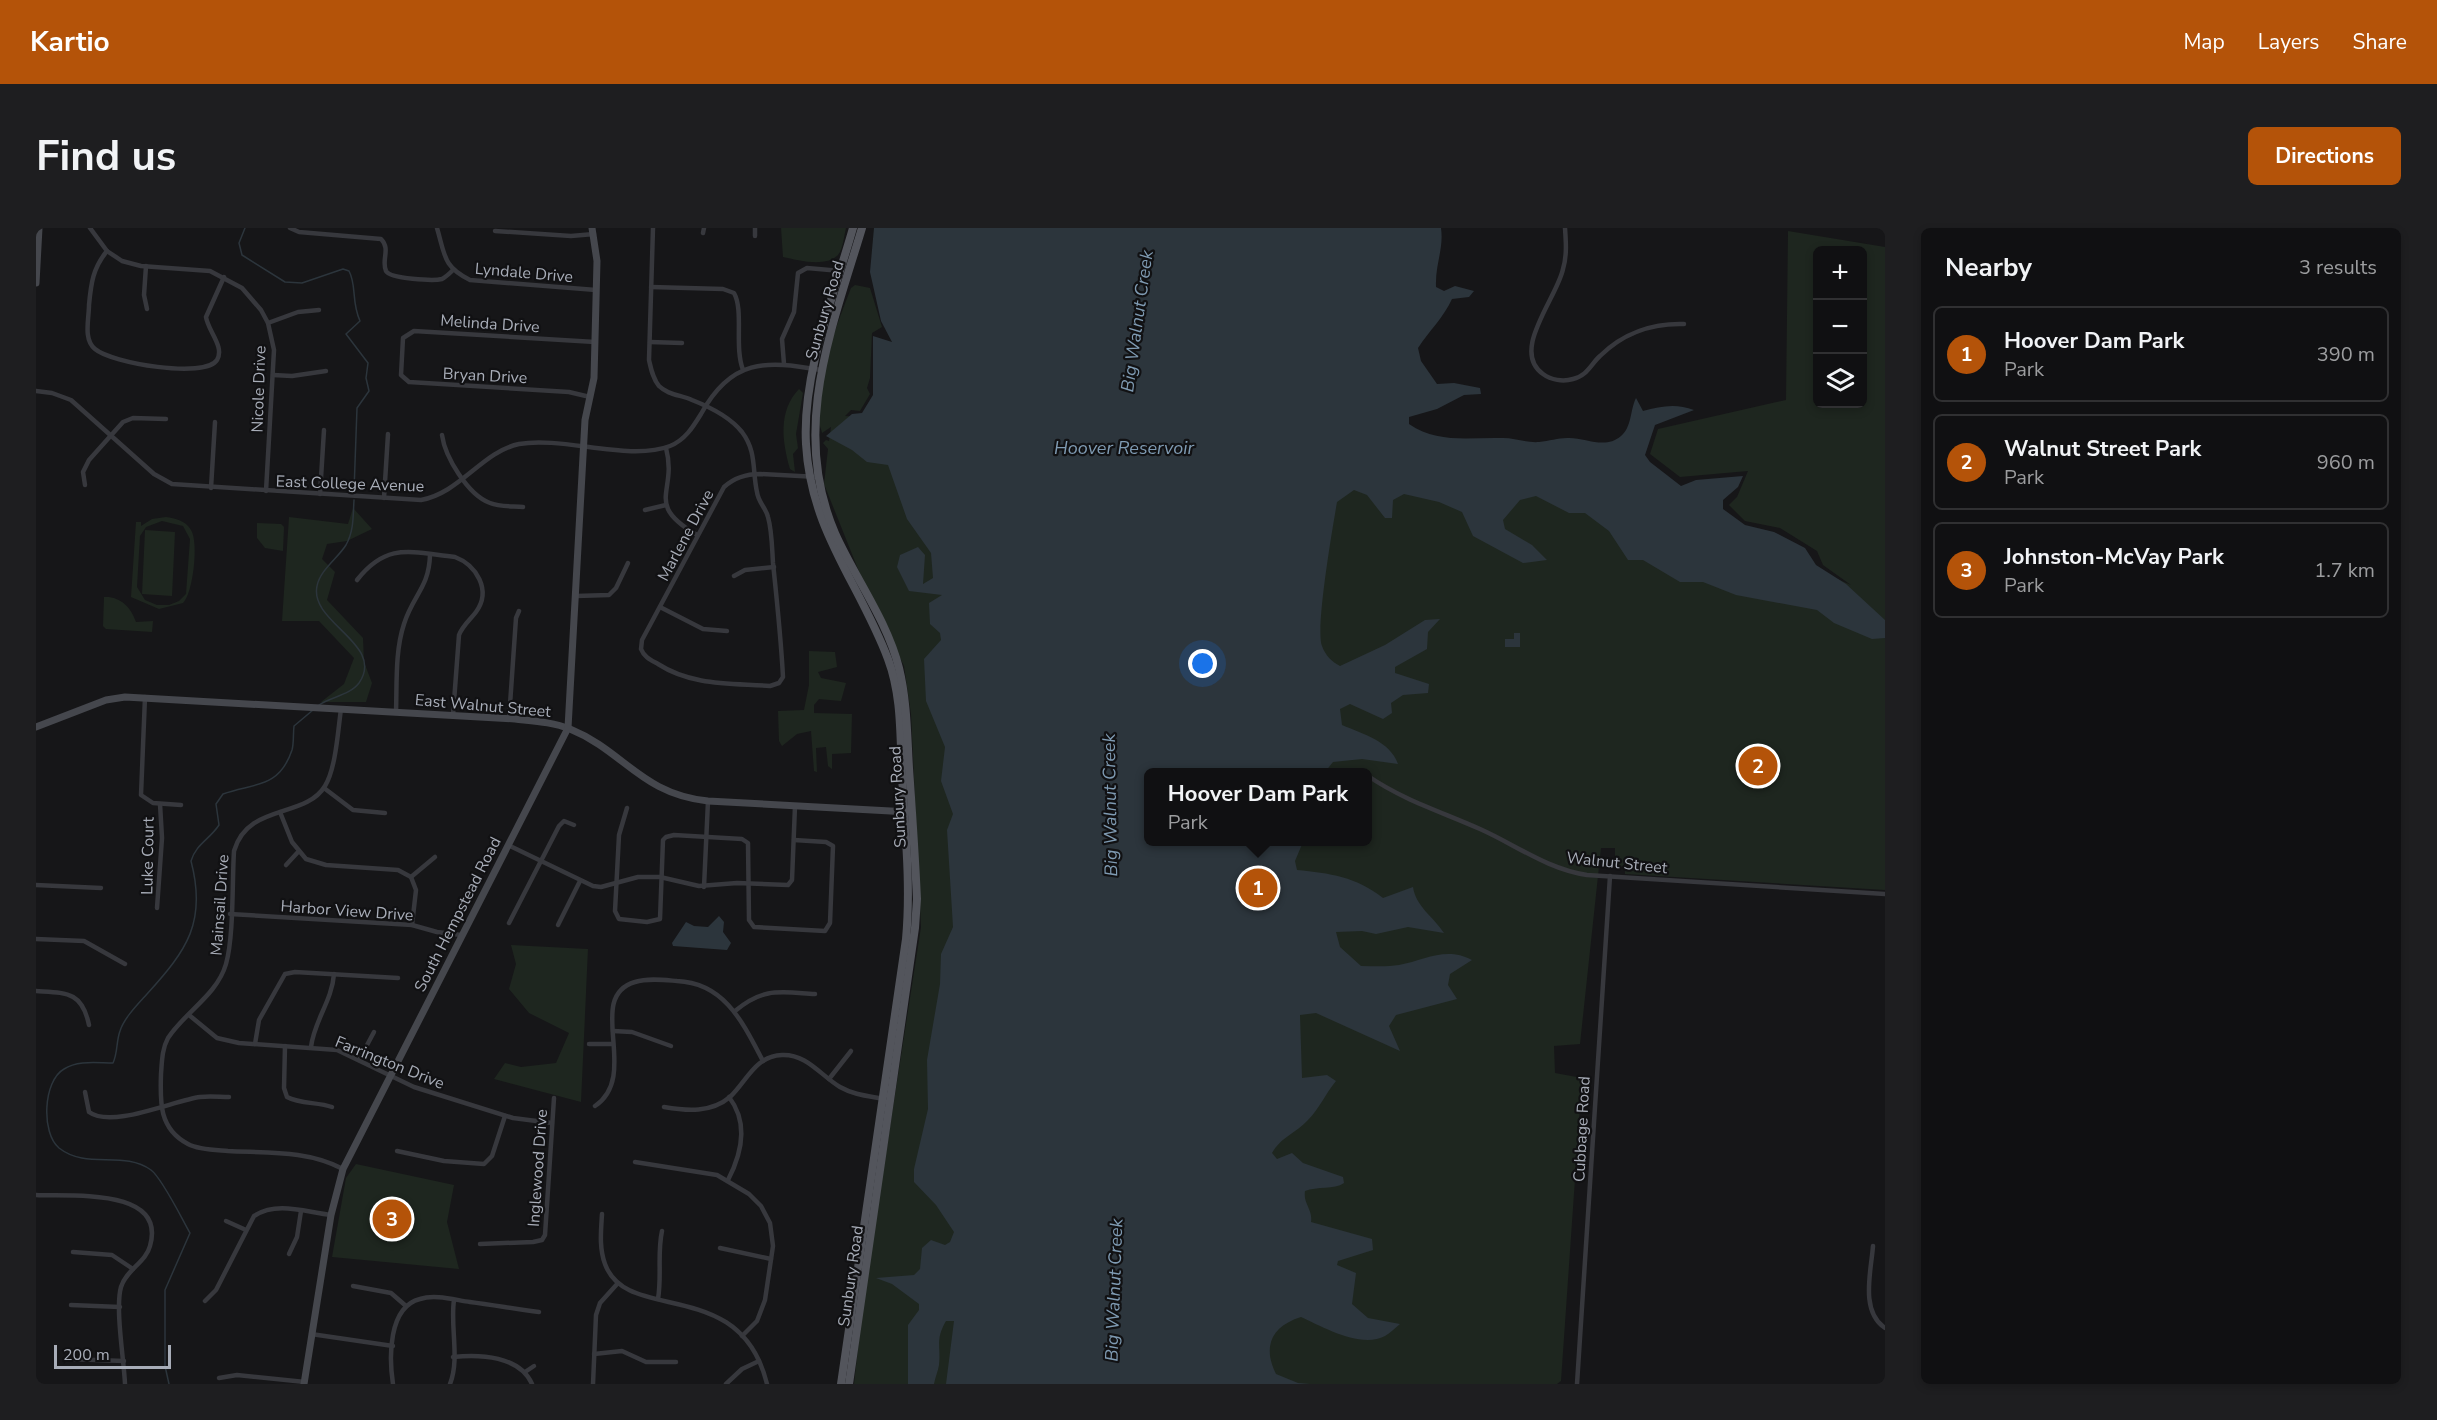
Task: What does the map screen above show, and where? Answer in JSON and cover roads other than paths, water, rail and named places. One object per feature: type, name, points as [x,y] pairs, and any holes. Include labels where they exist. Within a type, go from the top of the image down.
[{"type":"main road","name":"Sunbury Road","points":[[849,1384],[883,1142],[889,1052],[908,914],[908,812],[901,765],[898,704],[888,660],[826,533],[814,477],[818,369],[853,228]]},
{"type":"main road","name":"Sunbury Road","points":[[818,369],[861,228]]},
{"type":"main road","name":"Sunbury Road","points":[[814,477],[836,535],[889,640],[898,666],[906,706],[910,867],[916,884],[915,928],[841,1384]]},
{"type":"street","points":[[36,283],[39,228]]},
{"type":"street","name":"Nicole Drive","points":[[90,228],[107,250],[122,261],[146,266],[200,269],[224,276],[246,292],[268,323],[274,350],[266,491]]},
{"type":"street","points":[[290,228],[299,232],[381,239],[386,248],[388,274],[399,277],[440,279],[453,270],[444,256],[437,228]]},
{"type":"street","points":[[653,228],[649,360],[654,379],[660,387],[728,418],[741,431],[752,450],[757,496],[768,517],[774,567],[746,570],[734,576]]},
{"type":"street","points":[[755,228],[755,236]]},
{"type":"street","points":[[1565,228],[1563,269],[1556,291],[1530,343],[1534,364],[1541,373],[1563,381],[1575,379],[1585,374],[1600,356],[1623,338],[1651,327],[1684,324]]},
{"type":"street","points":[[495,231],[571,236],[593,231]]},
{"type":"street","name":"South Hempstead Road","points":[[304,1383],[331,1215],[343,1169],[568,728],[584,447],[594,378],[596,250],[593,231]]},
{"type":"street","points":[[107,250],[92,276],[88,338],[95,349],[106,356],[135,364],[200,369],[211,366],[218,359],[219,352],[206,317],[224,276]]},
{"type":"street","points":[[146,266],[144,295],[147,309]]},
{"type":"street","points":[[784,364],[782,339],[794,312],[798,273],[807,268],[841,271]]},
{"type":"street","name":"Lyndale Drive","points":[[453,270],[478,282],[596,290]]},
{"type":"street","points":[[651,287],[723,289],[734,293],[738,305],[737,348],[743,370]]},
{"type":"street","points":[[268,323],[298,312],[319,310]]},
{"type":"street","name":"Melinda Drive","points":[[401,355],[403,338],[414,331],[595,342]]},
{"type":"street","points":[[650,342],[682,343]]},
{"type":"street","name":"Bryan Drive","points":[[401,355],[402,375],[409,382],[569,392],[590,397]]},
{"type":"street","points":[[697,535],[673,519],[666,505],[665,489],[671,467],[666,448],[682,439],[722,383],[743,370],[761,364],[784,364],[818,369]]},
{"type":"street","points":[[273,375],[292,376],[326,371]]},
{"type":"street","name":"East College Avenue","points":[[36,391],[52,393],[71,400],[164,481],[211,488],[384,498],[432,498],[511,446],[528,443],[644,450],[666,448]]},
{"type":"street","points":[[85,484],[82,472],[111,435],[128,419],[166,419]]},
{"type":"street","points":[[211,488],[215,422]]},
{"type":"street","points":[[320,494],[324,430]]},
{"type":"street","points":[[384,498],[388,434]]},
{"type":"street","points":[[442,435],[444,449],[474,492],[486,501],[523,507]]},
{"type":"street","name":"Marlene Drive","points":[[774,567],[783,677],[779,683],[770,686],[689,679],[660,666],[645,656],[641,649],[660,608],[724,487],[738,478],[756,474],[814,477]]},
{"type":"street","points":[[645,510],[666,505]]},
{"type":"street","points":[[357,580],[373,561],[385,555],[455,557],[473,567],[482,585],[482,599],[476,613],[462,628],[459,635],[453,715]]},
{"type":"street","points":[[396,712],[401,636],[409,612],[425,585],[429,573],[430,555]]},
{"type":"street","points":[[473,567],[479,562]]},
{"type":"street","points":[[576,596],[609,595],[616,588],[628,563]]},
{"type":"street","points":[[660,608],[703,629],[727,631]]},
{"type":"street","points":[[509,719],[516,618],[519,611]]},
{"type":"street","points":[[145,697],[140,788],[146,801],[181,804]]},
{"type":"street","name":"East Walnut Street","points":[[36,727],[106,700],[145,697],[509,719],[568,728],[660,788],[685,797],[708,801],[908,812]]},
{"type":"street","points":[[341,709],[331,768],[324,788],[352,810],[385,813]]},
{"type":"street","name":"Walnut Street","points":[[1372,779],[1398,795],[1483,831],[1562,870],[1610,876],[1885,894]]},
{"type":"street","name":"Mainsail Drive","points":[[160,1109],[164,1047],[223,974],[227,963],[234,850],[240,834],[255,822],[316,796],[324,788]]},
{"type":"street","points":[[704,887],[708,801]]},
{"type":"street","name":"Luke Court","points":[[158,908],[162,838],[160,804]]},
{"type":"street","points":[[508,845],[580,881],[601,887],[638,877],[660,877],[704,887],[749,883],[789,884],[792,880],[795,806]]},
{"type":"street","points":[[627,808],[619,835],[617,917],[655,922],[660,916],[660,877],[666,837],[706,837],[746,840],[749,847],[751,925],[827,929],[830,923],[833,846],[826,842],[794,840]]},
{"type":"street","points":[[280,812],[298,852],[306,859],[326,866],[398,870],[411,877],[416,890],[411,925]]},
{"type":"street","points":[[509,922],[560,824],[566,821],[574,825]]},
{"type":"street","points":[[286,865],[298,852]]},
{"type":"street","points":[[411,877],[435,857]]},
{"type":"street","name":"Cubbage Road","points":[[1577,1384],[1610,876]]},
{"type":"street","points":[[558,925],[580,881]]},
{"type":"street","points":[[36,885],[101,888]]},
{"type":"street","name":"Harbor View Drive","points":[[230,914],[411,925],[437,932],[462,935]]},
{"type":"street","points":[[36,939],[84,941],[125,964]]},
{"type":"street","points":[[255,1044],[259,1020],[285,974],[295,972],[398,978]]},
{"type":"street","points":[[310,1047],[312,1032],[332,990],[334,974]]},
{"type":"street","points":[[595,1106],[611,1091],[615,1074],[614,1001],[624,984],[647,980],[690,983],[717,994],[735,1011],[763,1061]]},
{"type":"street","points":[[36,991],[65,994],[77,998],[86,1010],[89,1024]]},
{"type":"street","points":[[735,1011],[752,998],[768,992],[815,994]]},
{"type":"street","name":"Farrington Drive","points":[[189,1015],[217,1038],[255,1044],[337,1050],[414,1087],[505,1116],[552,1124]]},
{"type":"street","points":[[613,1031],[632,1032],[671,1046]]},
{"type":"street","points":[[359,1060],[374,1032]]},
{"type":"street","points":[[589,1044],[613,1044]]},
{"type":"street","points":[[285,1046],[284,1088],[287,1097],[294,1101],[316,1102],[332,1107]]},
{"type":"street","points":[[829,1078],[851,1051]]},
{"type":"street","points":[[664,1107],[682,1110],[705,1109],[729,1097],[763,1061],[781,1055],[796,1057],[810,1064],[850,1092],[886,1099]]},
{"type":"street","points":[[85,1092],[89,1115],[100,1116],[160,1109],[202,1096],[229,1097]]},
{"type":"street","points":[[728,1180],[740,1156],[742,1127],[740,1114],[729,1097]]},
{"type":"street","name":"Inglewood Drive","points":[[480,1244],[542,1240],[546,1229],[554,1098]]},
{"type":"street","points":[[160,1109],[172,1133],[189,1145],[209,1149],[307,1155],[327,1160],[343,1169]]},
{"type":"street","points":[[397,1151],[444,1161],[484,1164],[492,1156],[505,1116]]},
{"type":"street","points":[[635,1161],[681,1171],[711,1173],[728,1180],[756,1199],[765,1213],[772,1234],[771,1259],[761,1315],[742,1336]]},
{"type":"street","points":[[36,1195],[118,1200],[135,1204],[147,1216],[152,1235],[147,1253],[121,1287],[120,1307],[125,1384]]},
{"type":"street","points":[[205,1301],[216,1290],[254,1216],[263,1211],[282,1208],[331,1215]]},
{"type":"street","points":[[289,1254],[297,1237],[301,1211]]},
{"type":"street","points":[[602,1214],[601,1248],[605,1266],[618,1283],[642,1296],[703,1309],[723,1318],[742,1336],[759,1361],[767,1384]]},
{"type":"street","points":[[226,1221],[246,1230]]},
{"type":"street","points":[[658,1299],[662,1231]]},
{"type":"street","points":[[1873,1246],[1870,1309],[1884,1328]]},
{"type":"street","points":[[720,1248],[771,1259]]},
{"type":"street","points":[[74,1252],[112,1255],[133,1269]]},
{"type":"street","points":[[592,1384],[596,1315],[600,1304],[618,1283]]},
{"type":"street","points":[[353,1286],[391,1293],[406,1306]]},
{"type":"street","points":[[393,1384],[393,1346],[397,1320],[406,1306],[421,1298],[454,1300],[539,1312]]},
{"type":"street","points":[[450,1384],[454,1300]]},
{"type":"street","points":[[70,1305],[120,1307]]},
{"type":"street","points":[[311,1334],[393,1346]]},
{"type":"street","points":[[594,1354],[622,1351],[646,1362],[676,1362]]},
{"type":"street","points":[[453,1357],[503,1361],[525,1372],[532,1384]]},
{"type":"street","points":[[67,1359],[124,1361]]},
{"type":"street","points":[[726,1384],[742,1369],[759,1361]]},
{"type":"street","points":[[525,1372],[534,1366]]},
{"type":"street","points":[[219,1378],[237,1375],[304,1383]]},
{"type":"water","name":"Hoover Reservoir","points":[[874,228],[1441,228],[1436,287],[1444,291],[1455,286],[1474,291],[1469,297],[1452,299],[1418,348],[1421,361],[1437,384],[1454,383],[1480,388],[1481,394],[1464,395],[1437,409],[1409,417],[1409,424],[1443,437],[1508,438],[1534,442],[1574,438],[1602,443],[1615,440],[1625,432],[1636,398],[1643,411],[1668,406],[1681,406],[1694,410],[1655,425],[1645,455],[1650,462],[1681,486],[1696,480],[1743,476],[1738,487],[1723,500],[1723,509],[1745,525],[1774,532],[1805,548],[1816,565],[1846,584],[1885,620],[1885,638],[1872,639],[1834,623],[1817,610],[1736,595],[1703,582],[1680,582],[1643,560],[1628,560],[1609,531],[1585,513],[1569,513],[1536,496],[1520,500],[1503,520],[1505,529],[1532,545],[1547,560],[1523,563],[1473,536],[1462,512],[1439,502],[1404,494],[1393,500],[1392,518],[1385,518],[1367,495],[1354,490],[1337,502],[1325,577],[1320,636],[1322,646],[1329,658],[1340,666],[1385,645],[1425,620],[1440,619],[1428,632],[1427,649],[1395,667],[1395,673],[1429,684],[1428,693],[1403,695],[1391,703],[1392,713],[1383,719],[1350,704],[1340,709],[1342,725],[1382,744],[1389,749],[1398,764],[1362,759],[1333,762],[1328,768],[1144,768],[1144,846],[1301,846],[1295,861],[1297,870],[1342,877],[1363,885],[1383,898],[1413,887],[1421,906],[1444,933],[1408,927],[1376,934],[1362,931],[1336,932],[1340,947],[1361,966],[1399,965],[1444,954],[1453,954],[1472,960],[1450,974],[1448,985],[1457,999],[1396,1015],[1389,1026],[1400,1051],[1316,1013],[1300,1015],[1302,1078],[1327,1075],[1336,1081],[1312,1116],[1280,1143],[1272,1153],[1277,1159],[1292,1153],[1303,1163],[1343,1177],[1344,1183],[1340,1185],[1305,1191],[1311,1222],[1372,1239],[1373,1250],[1338,1261],[1337,1265],[1356,1273],[1352,1304],[1368,1318],[1400,1324],[1385,1336],[1365,1340],[1342,1335],[1301,1317],[1283,1326],[1272,1338],[1270,1346],[1270,1355],[1276,1374],[1298,1383],[1310,1384],[946,1384],[954,1321],[946,1321],[939,1338],[939,1365],[934,1384],[908,1384],[908,1325],[919,1310],[919,1304],[892,1284],[876,1278],[914,1275],[920,1269],[922,1248],[931,1240],[945,1245],[950,1242],[954,1232],[936,1205],[914,1182],[914,1169],[928,1109],[927,1060],[940,984],[941,954],[953,927],[947,830],[953,814],[941,781],[945,747],[926,701],[924,659],[941,640],[940,633],[930,624],[929,603],[942,595],[909,591],[897,567],[900,555],[918,547],[925,555],[923,584],[933,578],[931,553],[907,519],[888,465],[867,462],[852,450],[826,436],[852,414],[862,413],[873,395],[873,336],[892,342],[881,321],[870,272]]},
{"type":"water","points":[[1514,633],[1520,633],[1520,647],[1505,647],[1505,639],[1514,639]]},
{"type":"water","points":[[719,916],[724,922],[723,932],[731,943],[727,950],[673,946],[672,943],[686,922],[694,926],[708,927]]},
{"type":"waterway","points":[[245,228],[239,243],[242,255],[285,282],[302,283],[343,269],[349,271],[360,321],[346,334],[368,363],[366,378],[369,391],[357,408],[354,491]]},
{"type":"waterway","points":[[319,705],[355,687],[365,669],[363,657],[355,645],[324,611],[318,599],[317,586],[325,569],[349,540],[353,523],[354,500]]},
{"type":"waterway","points":[[169,1384],[165,1366],[165,1290],[190,1233],[166,1190],[151,1170],[129,1161],[81,1158],[59,1148],[49,1131],[48,1095],[57,1075],[69,1066],[113,1063],[122,1026],[173,963],[190,934],[195,918],[196,901],[191,861],[196,850],[219,825],[216,804],[223,794],[264,782],[280,772],[287,763],[292,750],[294,726],[313,710]]},
{"type":"place","name":"Walnut Street Park","points":[[1758,766]]},
{"type":"place","name":"Hoover Dam Park","points":[[1258,888]]},
{"type":"place","name":"Johnston-McVay Park","points":[[392,1219]]},
{"type":"water label","name":"Big Walnut Creek","points":[[1137,321]]},
{"type":"water label","name":"Big Walnut Creek","points":[[1110,805]]},
{"type":"water label","name":"Big Walnut Creek","points":[[1114,1290]]}]
